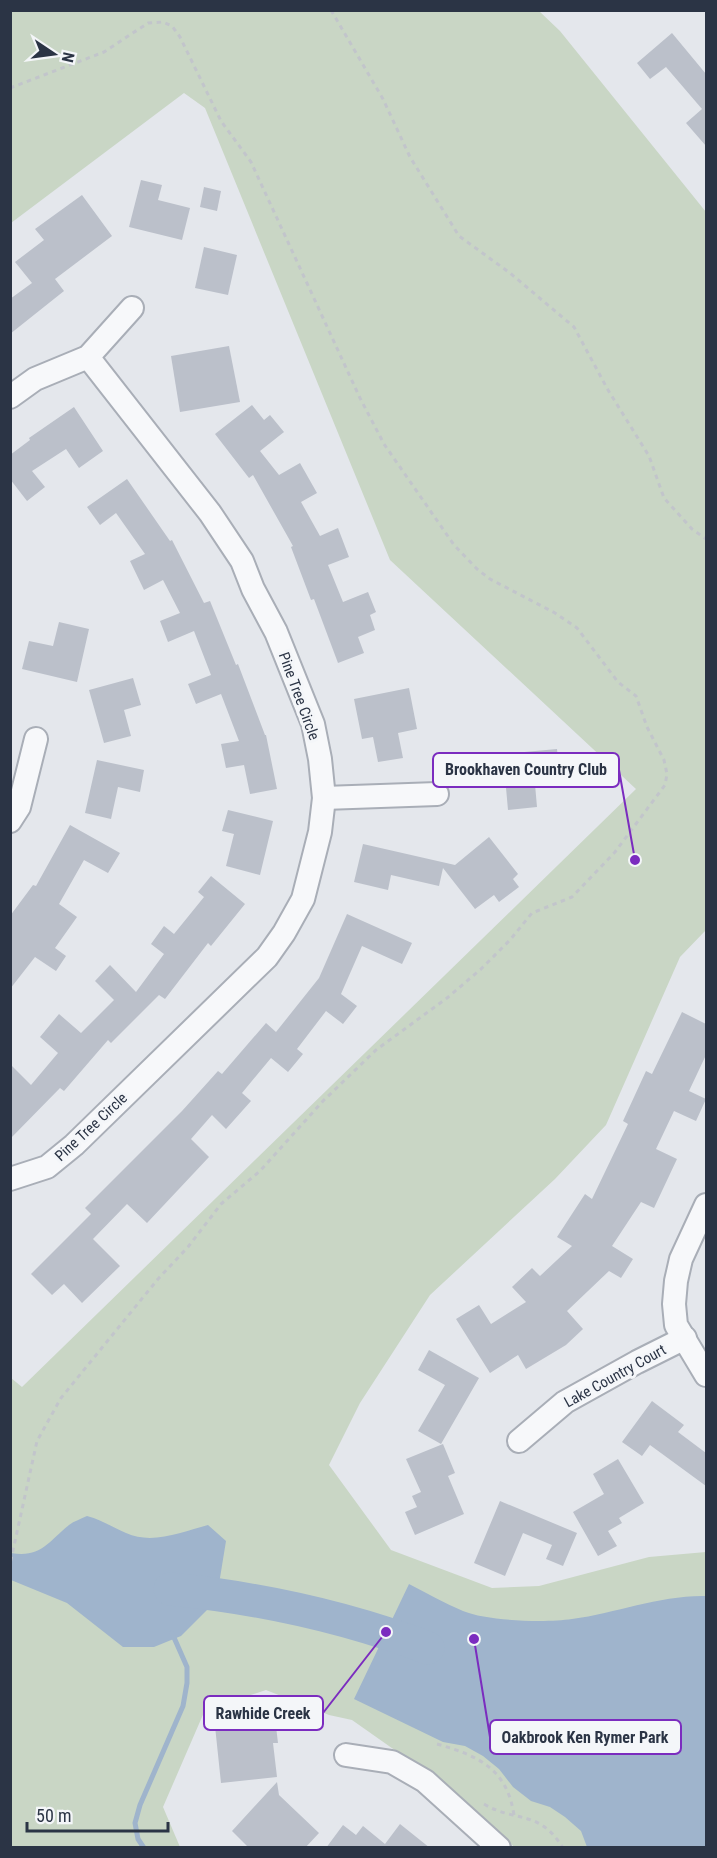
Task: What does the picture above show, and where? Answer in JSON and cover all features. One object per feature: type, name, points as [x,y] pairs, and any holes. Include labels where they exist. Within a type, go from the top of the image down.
[{"type":"street","points":[[10,397],[35,379],[88,357],[132,308]]},
{"type":"street","name":"Pine Tree Circle","points":[[10,1179],[47,1167],[74,1145],[267,957],[303,899],[320,832],[324,798],[313,724],[276,632],[253,589],[242,561],[210,513],[88,357]]},
{"type":"street","points":[[10,821],[19,807],[36,739]]},
{"type":"street","points":[[324,798],[437,794]]},
{"type":"street","points":[[706,1205],[681,1259],[674,1304],[676,1325],[706,1375]]},
{"type":"street","name":"Lake Country Court","points":[[519,1441],[566,1402],[685,1338]]},
{"type":"street","points":[[346,1755],[392,1762],[425,1781],[499,1848]]},
{"type":"path","points":[[331,10],[383,99],[410,157],[459,236],[510,273],[573,327],[608,390],[649,456],[664,498],[692,529],[706,539]]},
{"type":"path","points":[[10,88],[104,52],[148,23],[163,22],[172,26],[180,37],[221,121],[251,162],[360,398],[384,444],[454,545],[490,579],[555,613],[577,628],[618,682],[636,696],[647,727],[664,760],[667,774],[665,784],[615,852],[572,897],[532,913],[510,940],[481,969],[447,998],[376,1050],[323,1101],[260,1171],[221,1204],[188,1247],[158,1279],[61,1398],[47,1419],[37,1441],[10,1564]]},
{"type":"path","points":[[437,1744],[460,1750],[486,1763],[501,1778],[512,1798],[514,1815]]},
{"type":"path","points":[[476,1799],[503,1813],[539,1821],[557,1838],[563,1848]]},
{"type":"green space","points":[[11,10],[539,11],[560,31],[706,212],[706,930],[680,957],[606,1125],[555,1179],[430,1295],[360,1403],[329,1465],[391,1550],[492,1588],[539,1586],[649,1557],[706,1552],[706,1847],[514,1847],[460,1796],[352,1720],[329,1715],[266,1690],[205,1710],[163,1807],[180,1847],[11,1847],[11,1378],[22,1387],[636,789],[390,560],[205,108],[184,93],[11,223]]},
{"type":"water","points":[[87,1516],[126,1533],[146,1538],[177,1534],[208,1525],[226,1541],[219,1584],[210,1607],[181,1636],[154,1647],[123,1647],[67,1603],[11,1580],[11,1553],[37,1551],[71,1524]]},
{"type":"water","points":[[409,1584],[463,1611],[486,1617],[516,1620],[572,1619],[672,1598],[706,1596],[706,1847],[587,1847],[581,1831],[565,1817],[550,1807],[531,1801],[513,1787],[499,1769],[483,1756],[465,1746],[443,1742],[354,1699]]},
{"type":"building","points":[[672,33],[706,74],[706,146],[686,123],[702,109],[666,67],[650,79],[637,63]]},
{"type":"building","points":[[141,180],[162,185],[158,200],[190,208],[182,240],[129,227]]},
{"type":"building","points":[[204,187],[221,191],[217,211],[200,207]]},
{"type":"building","points":[[82,195],[112,236],[55,279],[64,291],[10,334],[10,299],[32,283],[15,262],[44,240],[35,229]]},
{"type":"building","points":[[204,247],[237,255],[228,295],[195,288]]},
{"type":"building","points":[[229,346],[240,402],[180,412],[171,356]]},
{"type":"building","points":[[252,405],[264,420],[270,415],[284,432],[260,451],[279,475],[300,463],[317,493],[301,502],[320,536],[338,528],[349,557],[328,565],[343,602],[368,592],[376,612],[370,615],[375,630],[358,637],[364,653],[338,663],[314,599],[311,600],[291,547],[293,546],[253,475],[249,478],[215,434]]},
{"type":"building","points":[[74,407],[103,451],[79,468],[66,449],[32,471],[45,487],[27,501],[10,479],[10,455],[30,440],[29,438]]},
{"type":"building","points":[[127,479],[170,541],[172,540],[204,603],[210,601],[266,735],[277,789],[250,794],[244,765],[226,768],[221,744],[239,741],[221,694],[196,704],[188,684],[211,675],[194,631],[168,642],[160,621],[180,613],[163,580],[144,590],[130,561],[145,554],[116,513],[100,525],[87,507]]},
{"type":"building","points":[[59,622],[89,629],[77,682],[22,669],[29,641],[53,646]]},
{"type":"building","points":[[133,678],[141,705],[124,710],[131,736],[104,743],[89,690]]},
{"type":"building","points":[[409,688],[417,729],[398,733],[403,758],[378,762],[373,737],[362,739],[354,699]]},
{"type":"building","points":[[557,749],[559,770],[534,773],[537,807],[508,810],[503,754]]},
{"type":"building","points":[[97,760],[144,770],[140,792],[118,787],[111,819],[85,813]]},
{"type":"building","points":[[228,810],[273,821],[260,875],[226,866],[234,834],[222,831]]},
{"type":"building","points":[[70,825],[120,853],[108,873],[84,860],[59,904],[77,917],[55,948],[66,956],[56,971],[35,957],[10,989],[10,916],[33,885],[36,886]]},
{"type":"building","points":[[489,837],[518,874],[513,879],[519,887],[499,902],[494,895],[475,909],[443,868],[439,886],[391,875],[388,890],[354,882],[363,844],[455,865]]},
{"type":"building","points":[[211,876],[245,904],[211,946],[208,943],[165,999],[159,995],[111,1043],[108,1040],[64,1091],[60,1088],[10,1139],[10,1064],[31,1085],[58,1053],[40,1037],[59,1014],[81,1033],[114,1000],[95,981],[110,965],[136,992],[164,954],[151,944],[164,926],[174,934],[204,897],[198,892]]},
{"type":"building","points":[[347,914],[412,943],[402,964],[362,946],[341,994],[357,1006],[343,1024],[326,1011],[297,1049],[303,1054],[288,1072],[271,1058],[242,1093],[251,1101],[226,1129],[212,1115],[191,1139],[209,1157],[147,1223],[127,1204],[93,1239],[120,1266],[82,1303],[64,1284],[52,1295],[31,1274],[91,1214],[85,1208],[182,1111],[218,1071],[222,1074],[266,1023],[276,1032],[319,978]]},
{"type":"building","points":[[682,1012],[706,1024],[706,1055],[689,1091],[706,1099],[696,1121],[674,1111],[656,1149],[677,1159],[654,1208],[641,1202],[612,1246],[633,1259],[621,1278],[609,1271],[567,1311],[583,1329],[566,1345],[526,1369],[518,1355],[490,1373],[456,1319],[479,1305],[491,1324],[526,1302],[512,1287],[532,1268],[540,1276],[572,1246],[557,1237],[585,1194],[592,1199],[628,1124],[623,1121],[646,1071],[652,1074]]},
{"type":"building","points":[[429,1350],[479,1378],[441,1444],[418,1431],[445,1385],[418,1370]]},
{"type":"building","points":[[652,1401],[684,1425],[678,1432],[706,1453],[706,1486],[650,1445],[642,1456],[622,1442]]},
{"type":"building","points":[[443,1444],[455,1473],[448,1476],[464,1514],[415,1535],[405,1512],[417,1507],[412,1496],[421,1492],[406,1459]]},
{"type":"building","points":[[618,1459],[644,1503],[619,1518],[622,1523],[608,1531],[617,1546],[598,1556],[573,1512],[604,1494],[593,1474]]},
{"type":"building","points":[[500,1501],[577,1533],[563,1566],[546,1559],[552,1545],[523,1533],[505,1576],[474,1563]]},
{"type":"building","points":[[275,1718],[278,1743],[273,1743],[277,1777],[221,1783],[215,1726]]},
{"type":"building","points":[[277,1782],[279,1795],[319,1833],[305,1848],[249,1848],[232,1831]]},
{"type":"building","points":[[400,1824],[430,1848],[326,1848],[343,1825],[356,1835],[363,1826],[385,1844]]},
{"type":"waterway","points":[[170,1589],[269,1603],[301,1610],[365,1627],[428,1648]]},
{"type":"waterway","points":[[144,1848],[138,1839],[135,1823],[140,1805],[183,1706],[187,1683],[187,1667],[172,1633]]},
{"type":"place","name":"Brookhaven Country Club","points":[[635,860]]},
{"type":"place","name":"Rawhide Creek","points":[[386,1632]]},
{"type":"place","name":"Oakbrook Ken Rymer Park","points":[[474,1639]]}]
